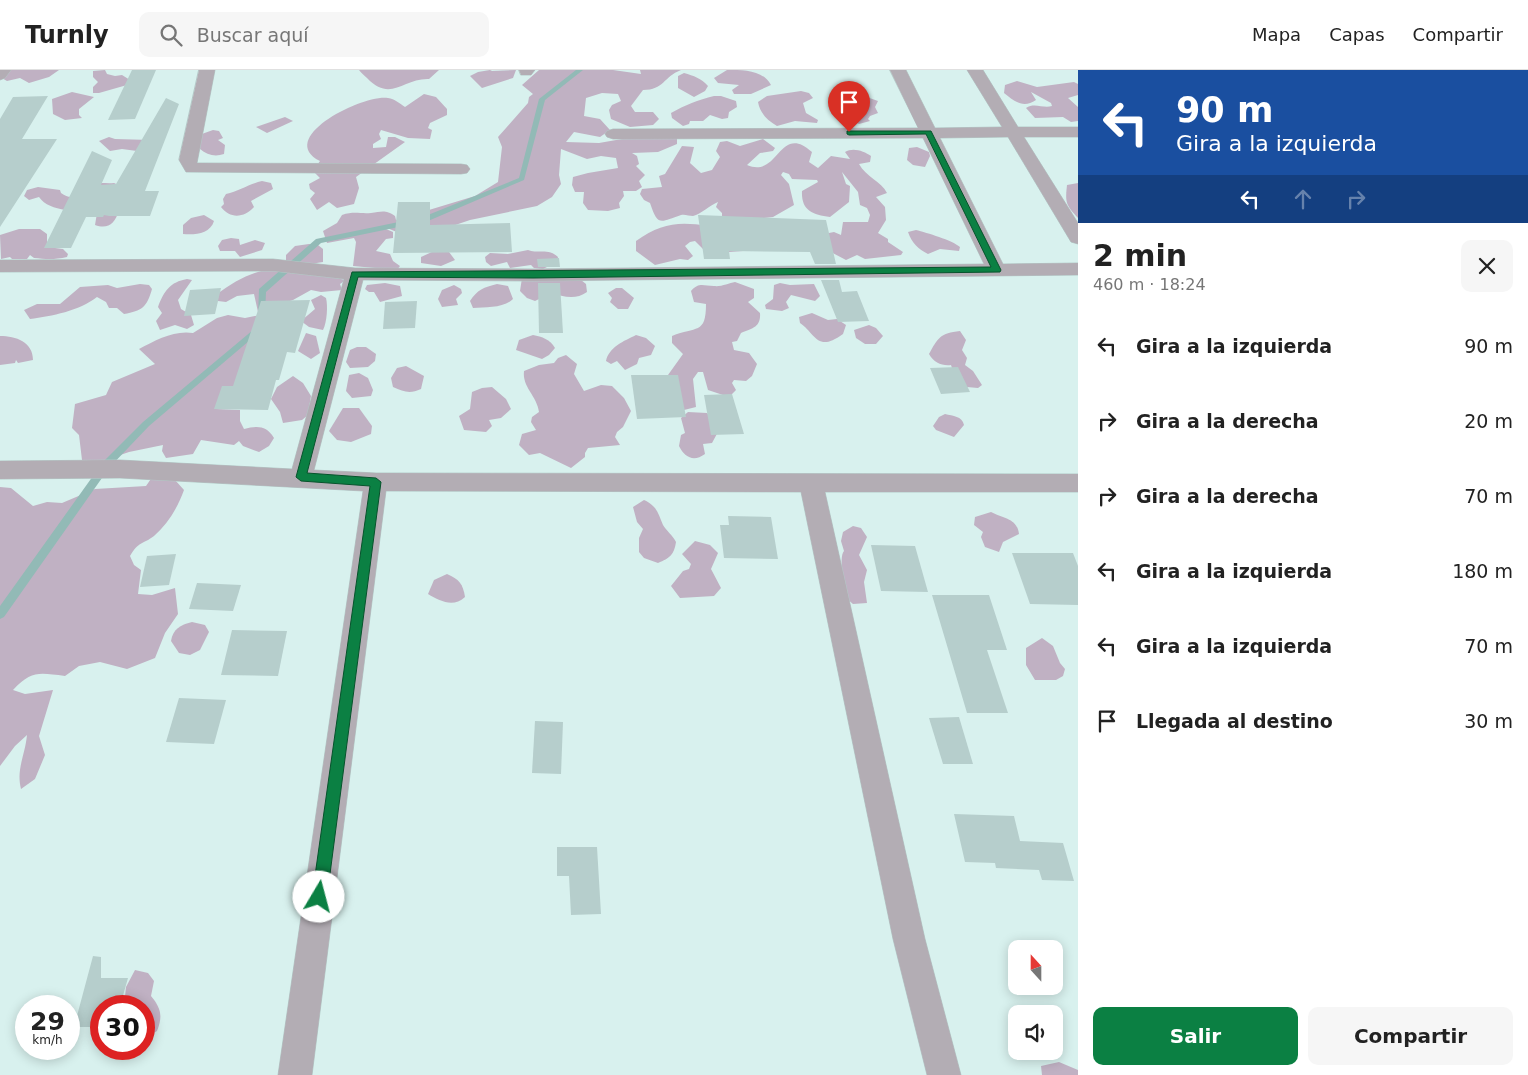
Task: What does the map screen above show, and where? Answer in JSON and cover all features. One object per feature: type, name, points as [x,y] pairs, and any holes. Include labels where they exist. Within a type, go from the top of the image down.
[{"type":"street","points":[[0,75],[3,70]]},
{"type":"street","points":[[207,70],[187,160],[192,168],[461,168]]},
{"type":"street","points":[[898,70],[997,270]]},
{"type":"street","points":[[975,70],[1078,238]]},
{"type":"street","points":[[612,134],[1078,132]]},
{"type":"street","points":[[0,266],[273,265],[355,274],[533,275],[1078,269]]},
{"type":"street","points":[[301,477],[355,274]]},
{"type":"street","points":[[0,470],[120,469],[376,482],[1078,483]]},
{"type":"street","points":[[295,1075],[376,482]]},
{"type":"street","points":[[811,482],[909,939],[944,1075]]},
{"type":"shaded area","points":[[2,70],[59,70],[49,77],[29,83],[20,78],[7,81],[0,77]]},
{"type":"shaded area","points":[[105,70],[107,74],[122,75],[130,80],[127,85],[93,93],[93,87],[98,82],[93,77],[93,71]]},
{"type":"shaded area","points":[[359,70],[439,70],[429,79],[412,82],[397,88],[383,89],[375,85]]},
{"type":"shaded area","points":[[516,70],[513,78],[482,88],[470,76],[478,72]]},
{"type":"shaded area","points":[[539,70],[613,70],[641,74],[640,70],[681,70],[670,76],[660,86],[643,90],[631,106],[635,112],[653,112],[659,119],[653,125],[630,127],[611,119],[609,110],[612,105],[621,101],[618,94],[602,93],[586,98],[584,116],[600,119],[610,130],[600,137],[574,132],[566,142],[599,143],[639,136],[677,138],[677,144],[658,152],[632,153],[637,156],[639,164],[636,166],[645,175],[639,181],[642,187],[636,191],[623,191],[624,196],[619,203],[620,208],[608,211],[588,210],[583,203],[584,192],[575,192],[572,185],[573,177],[618,168],[616,158],[601,156],[587,159],[561,149],[559,175],[561,184],[552,197],[537,206],[470,220],[414,239],[387,228],[393,232],[393,238],[386,239],[376,251],[390,254],[393,261],[400,266],[397,270],[353,266],[356,242],[354,238],[327,243],[323,231],[337,223],[342,215],[386,212],[395,216],[396,220],[475,196],[498,182],[502,147],[498,137],[528,103],[529,97],[533,94],[522,85]]},
{"type":"shaded area","points":[[727,70],[758,74],[768,80],[771,85],[751,94],[734,94],[732,90],[739,85],[718,83],[714,78]]},
{"type":"shaded area","points":[[684,73],[705,83],[708,86],[705,91],[694,97],[678,88],[678,76]]},
{"type":"shaded area","points":[[1017,81],[1037,87],[1074,82],[1078,84],[1078,95],[1068,98],[1078,107],[1078,121],[1071,122],[1063,117],[1035,118],[1026,108],[1029,106],[1049,107],[1052,106],[1051,103],[1031,92],[1036,100],[1031,103],[1023,104],[1011,99],[1004,93],[1005,85]]},
{"type":"shaded area","points":[[801,91],[809,93],[813,98],[803,103],[806,113],[818,120],[817,123],[795,121],[777,126],[767,119],[760,110],[758,102],[767,96]]},
{"type":"shaded area","points":[[72,92],[94,97],[79,109],[79,115],[82,118],[65,120],[53,114],[52,99]]},
{"type":"shaded area","points":[[424,94],[436,97],[447,109],[447,115],[430,123],[428,128],[432,130],[430,139],[408,138],[381,130],[379,134],[381,139],[373,144],[373,148],[386,147],[388,137],[395,137],[405,142],[356,177],[359,188],[354,204],[337,208],[329,202],[317,210],[310,199],[315,193],[310,189],[309,184],[320,178],[313,171],[320,161],[309,152],[308,141],[315,130],[328,119],[360,103],[388,98],[395,100],[405,107]]},
{"type":"shaded area","points":[[714,96],[721,96],[736,101],[737,107],[729,112],[728,118],[722,119],[710,115],[703,121],[690,121],[689,124],[683,126],[672,118],[671,113],[676,110]]},
{"type":"shaded area","points":[[864,96],[878,101],[875,107],[878,113],[870,116],[868,119],[870,121],[859,124],[843,116],[851,111],[853,101]]},
{"type":"shaded area","points":[[285,117],[293,121],[267,133],[256,127]]},
{"type":"shaded area","points":[[213,130],[219,131],[223,138],[218,140],[225,145],[224,154],[211,155],[200,149],[199,135]]},
{"type":"shaded area","points":[[109,137],[115,139],[151,140],[137,151],[122,149],[110,151],[99,141]]},
{"type":"shaded area","points":[[763,139],[775,148],[773,151],[760,153],[747,165],[758,167],[766,165],[792,143],[801,145],[812,152],[809,162],[818,168],[831,156],[850,159],[845,152],[851,150],[858,150],[871,156],[870,162],[859,164],[887,193],[876,197],[885,207],[886,220],[878,233],[903,252],[901,255],[865,259],[857,255],[846,260],[827,250],[824,234],[834,232],[841,235],[843,222],[868,222],[870,215],[867,208],[860,205],[858,192],[842,172],[846,184],[850,186],[849,202],[830,217],[813,213],[803,203],[802,191],[818,182],[817,180],[792,179],[789,174],[783,172],[781,175],[789,184],[794,205],[773,217],[764,218],[757,250],[729,252],[703,249],[695,241],[685,246],[693,256],[688,260],[680,259],[655,265],[636,251],[636,241],[654,230],[679,224],[708,226],[722,218],[722,213],[716,207],[718,202],[693,216],[682,215],[661,221],[655,216],[650,203],[644,200],[640,194],[642,189],[662,187],[659,176],[665,174],[682,146],[694,147],[690,163],[701,173],[712,170],[720,157],[716,151],[720,142],[727,141],[740,146]]},
{"type":"shaded area","points":[[917,147],[929,152],[930,156],[925,167],[913,165],[907,160],[909,148]]},
{"type":"shaded area","points":[[262,181],[271,183],[273,189],[251,201],[254,207],[250,211],[237,216],[229,214],[221,207],[224,204],[223,199],[226,194]]},
{"type":"shaded area","points":[[114,183],[123,187],[120,208],[114,221],[103,227],[95,225],[97,213],[65,210],[50,206],[39,197],[29,200],[24,196],[27,190],[38,187],[60,190],[61,193],[70,197],[78,195],[93,184]]},
{"type":"shaded area","points":[[1078,183],[1078,218],[1069,207],[1066,196],[1067,185]]},
{"type":"shaded area","points":[[204,215],[214,221],[209,229],[197,234],[183,234],[183,225],[191,218]]},
{"type":"shaded area","points":[[19,229],[40,229],[47,234],[47,247],[63,249],[68,254],[67,257],[46,259],[34,258],[30,255],[27,259],[12,259],[10,257],[1,259],[0,235]]},
{"type":"shaded area","points":[[916,230],[951,242],[960,247],[959,251],[940,249],[928,254],[921,250],[911,239],[908,232]]},
{"type":"shaded area","points":[[239,239],[240,245],[255,240],[265,243],[262,250],[240,257],[235,251],[220,251],[218,246],[222,240]]},
{"type":"shaded area","points":[[318,245],[323,249],[323,262],[304,265],[286,263],[286,255],[295,246]]},
{"type":"shaded area","points":[[528,250],[554,254],[558,257],[557,262],[543,269],[534,268],[531,265],[510,268],[507,262],[491,266],[486,262],[485,257],[490,253],[508,254]]},
{"type":"shaded area","points":[[434,251],[449,252],[455,260],[441,266],[421,263],[421,257]]},
{"type":"shaded area","points":[[265,270],[346,280],[340,284],[342,290],[321,292],[311,290],[293,300],[258,312],[254,294],[237,296],[226,302],[218,301],[217,294],[228,286],[246,276]]},
{"type":"shaded area","points":[[522,278],[581,280],[586,284],[587,292],[574,297],[565,297],[551,293],[535,301],[527,298],[520,291]]},
{"type":"shaded area","points":[[187,279],[192,280],[178,300],[181,309],[191,315],[194,325],[187,329],[175,325],[160,330],[156,321],[162,313],[158,307],[163,296],[168,288],[176,282]]},
{"type":"shaded area","points":[[735,282],[754,289],[754,298],[748,302],[760,313],[760,318],[758,324],[741,333],[737,341],[732,342],[734,350],[749,353],[757,364],[752,376],[746,381],[734,380],[732,383],[736,390],[729,397],[708,390],[703,372],[698,372],[693,379],[696,407],[684,410],[668,375],[683,354],[672,343],[672,336],[698,328],[704,321],[706,304],[694,302],[691,291],[694,288],[699,285],[719,286]]},
{"type":"shaded area","points":[[385,283],[400,286],[402,296],[380,302],[374,292],[369,292],[365,289],[367,285]]},
{"type":"shaded area","points":[[780,283],[790,285],[814,284],[820,296],[815,301],[791,295],[786,302],[789,308],[782,311],[766,309],[765,305],[773,299],[774,285]]},
{"type":"shaded area","points":[[140,284],[149,285],[152,289],[150,295],[143,307],[130,313],[124,314],[117,308],[109,308],[106,302],[97,297],[82,306],[47,316],[30,319],[24,310],[37,304],[60,304],[80,287],[108,285],[117,288]]},
{"type":"shaded area","points":[[497,284],[508,286],[513,299],[500,306],[473,308],[470,301],[475,294]]},
{"type":"shaded area","points":[[454,285],[461,289],[462,293],[456,299],[458,305],[442,307],[438,299],[442,290]]},
{"type":"shaded area","points":[[616,288],[622,288],[634,298],[628,309],[618,309],[610,302],[612,298],[608,293]]},
{"type":"shaded area","points":[[321,295],[326,298],[327,305],[323,330],[309,327],[301,321],[315,309],[311,300]]},
{"type":"shaded area","points":[[812,313],[828,320],[837,319],[846,325],[843,334],[828,342],[818,340],[800,323],[799,317]]},
{"type":"shaded area","points":[[228,315],[245,318],[260,315],[256,366],[216,409],[240,410],[240,421],[244,429],[261,428],[271,434],[274,438],[269,446],[259,452],[243,446],[239,441],[234,445],[201,440],[193,454],[166,458],[162,451],[163,445],[129,452],[100,462],[82,460],[79,435],[72,428],[75,404],[106,395],[112,382],[155,364],[139,349],[172,334],[193,333],[217,318]]},
{"type":"shaded area","points":[[869,325],[876,328],[883,336],[876,344],[865,344],[856,338],[854,330]]},
{"type":"shaded area","points":[[960,331],[966,340],[962,350],[967,358],[965,365],[973,371],[982,385],[978,388],[967,387],[953,371],[951,365],[944,365],[933,360],[929,354],[940,337],[948,333]]},
{"type":"shaded area","points":[[306,333],[316,336],[320,353],[311,359],[298,351]]},
{"type":"shaded area","points":[[533,335],[548,340],[555,348],[542,359],[516,350],[519,340]]},
{"type":"shaded area","points":[[636,335],[646,338],[655,346],[651,355],[639,358],[637,364],[625,370],[617,361],[611,364],[606,361],[614,348]]},
{"type":"shaded area","points":[[0,336],[12,337],[27,344],[33,360],[18,363],[16,360],[15,363],[0,365]]},
{"type":"shaded area","points":[[357,347],[366,347],[376,354],[375,361],[368,367],[350,368],[346,362],[350,350]]},
{"type":"shaded area","points":[[566,355],[577,364],[574,374],[584,391],[601,385],[612,386],[624,398],[631,411],[623,427],[617,432],[615,437],[620,445],[588,448],[585,457],[571,468],[540,453],[529,455],[519,445],[522,434],[536,430],[531,422],[532,417],[539,412],[536,401],[525,382],[524,371],[539,365],[554,363],[558,358]]},
{"type":"shaded area","points":[[406,366],[424,376],[421,389],[407,392],[393,387],[391,378],[397,368]]},
{"type":"shaded area","points":[[359,373],[368,378],[373,390],[371,396],[352,398],[346,391],[349,375]]},
{"type":"shaded area","points":[[293,376],[303,383],[311,396],[308,415],[302,420],[283,423],[280,412],[271,399],[277,387]]},
{"type":"shaded area","points":[[492,387],[506,399],[511,409],[501,418],[489,420],[492,426],[486,432],[464,430],[459,416],[470,409],[472,392]]},
{"type":"shaded area","points":[[343,408],[359,408],[372,426],[371,434],[351,442],[337,440],[329,431]]},
{"type":"shaded area","points":[[688,412],[707,413],[719,430],[712,443],[703,444],[705,454],[697,458],[687,456],[679,446],[681,435],[685,433],[681,418]]},
{"type":"shaded area","points":[[945,414],[957,417],[963,422],[964,425],[954,437],[936,430],[933,426],[939,417]]},
{"type":"shaded area","points":[[155,473],[175,480],[184,490],[176,509],[164,526],[154,536],[138,545],[130,556],[134,565],[141,570],[138,594],[152,595],[175,588],[178,614],[165,633],[155,658],[127,669],[100,662],[79,666],[65,676],[36,674],[25,679],[13,690],[25,694],[53,690],[39,736],[45,755],[35,779],[21,789],[20,769],[27,735],[15,746],[0,766],[0,487],[11,488],[33,506],[47,502],[62,503],[95,489],[146,486]]},
{"type":"shaded area","points":[[644,500],[654,507],[663,525],[676,542],[671,556],[658,563],[644,558],[639,552],[639,538],[643,529],[637,522],[633,507]]},
{"type":"shaded area","points":[[991,512],[1013,522],[1019,534],[1003,542],[999,552],[985,547],[981,537],[983,532],[974,525],[975,517]]},
{"type":"shaded area","points":[[853,526],[861,528],[867,537],[859,555],[867,570],[864,582],[867,603],[853,604],[846,598],[842,566],[844,551],[841,541],[843,532]]},
{"type":"shaded area","points":[[695,541],[710,545],[718,553],[711,569],[721,588],[714,596],[680,598],[671,586],[683,571],[689,569],[691,564],[682,554]]},
{"type":"shaded area","points":[[447,574],[455,578],[462,585],[465,597],[456,602],[446,602],[428,594],[434,580]]},
{"type":"shaded area","points":[[192,622],[205,625],[209,632],[200,650],[190,655],[179,653],[171,641],[173,633],[181,626]]},
{"type":"shaded area","points":[[1042,638],[1053,646],[1060,663],[1065,669],[1063,676],[1056,680],[1035,680],[1026,665],[1026,648]]},
{"type":"shaded area","points":[[135,970],[148,973],[154,981],[151,995],[125,995],[126,987]]},
{"type":"shaded area","points":[[155,1001],[160,1012],[157,1031],[155,1032]]},
{"type":"shaded area","points":[[1059,1062],[1078,1070],[1078,1075],[1042,1075],[1041,1066]]},
{"type":"building","points":[[132,70],[156,70],[135,119],[108,120]]},
{"type":"building","points":[[48,96],[22,139],[57,139],[0,227],[0,119],[13,97]]},
{"type":"building","points":[[166,98],[179,104],[145,191],[159,191],[150,216],[104,215],[103,217],[86,217],[71,248],[44,248],[92,151],[112,160],[101,185],[116,184]]},
{"type":"building","points":[[398,202],[430,202],[430,225],[510,223],[512,252],[393,253]]},
{"type":"building","points":[[698,215],[826,220],[836,264],[815,264],[810,252],[729,251],[730,259],[704,259]]},
{"type":"building","points":[[559,258],[560,267],[538,267],[537,259]]},
{"type":"building","points":[[821,280],[839,280],[842,292],[857,291],[869,321],[838,322]]},
{"type":"building","points":[[538,283],[560,283],[563,333],[539,333]]},
{"type":"building","points":[[221,288],[215,314],[184,316],[190,290]]},
{"type":"building","points":[[310,300],[295,353],[287,352],[279,380],[276,380],[268,410],[214,409],[222,386],[233,386],[261,301]]},
{"type":"building","points":[[417,301],[415,328],[383,329],[385,302]]},
{"type":"building","points":[[958,367],[970,392],[941,394],[930,368]]},
{"type":"building","points":[[631,375],[678,375],[686,417],[637,419]]},
{"type":"building","points":[[732,394],[744,434],[711,435],[704,395]]},
{"type":"building","points":[[728,516],[771,517],[778,559],[724,558],[720,525],[729,525]]},
{"type":"building","points":[[871,545],[915,546],[928,592],[881,591]]},
{"type":"building","points":[[1012,553],[1073,553],[1078,566],[1078,605],[1030,604]]},
{"type":"building","points":[[176,554],[169,585],[140,587],[147,556]]},
{"type":"building","points":[[197,583],[241,585],[233,611],[189,609]]},
{"type":"building","points":[[932,595],[989,595],[1007,650],[987,650],[1008,713],[967,713]]},
{"type":"building","points":[[232,630],[287,631],[278,676],[221,675]]},
{"type":"building","points":[[179,698],[226,700],[214,744],[166,742]]},
{"type":"building","points":[[959,717],[973,764],[943,764],[929,718]]},
{"type":"building","points":[[535,721],[563,722],[561,774],[532,773]]},
{"type":"building","points":[[954,814],[1014,816],[1020,841],[1063,843],[1074,881],[1042,880],[1039,870],[996,868],[995,863],[965,862]]},
{"type":"building","points":[[557,847],[597,847],[601,914],[571,915],[569,876],[557,876]]},
{"type":"building","points":[[93,956],[101,957],[101,978],[128,978],[123,995],[90,995],[90,1027],[80,1027],[80,1005]]},
{"type":"waterway","points":[[261,315],[262,291],[319,241],[425,219],[522,179],[542,99],[580,70]]},
{"type":"waterway","points":[[0,614],[106,465],[146,424],[259,328]]},
{"type":"route","points":[[319,897],[376,482],[301,477],[355,274],[533,275],[997,270],[928,132],[849,132]]}]
